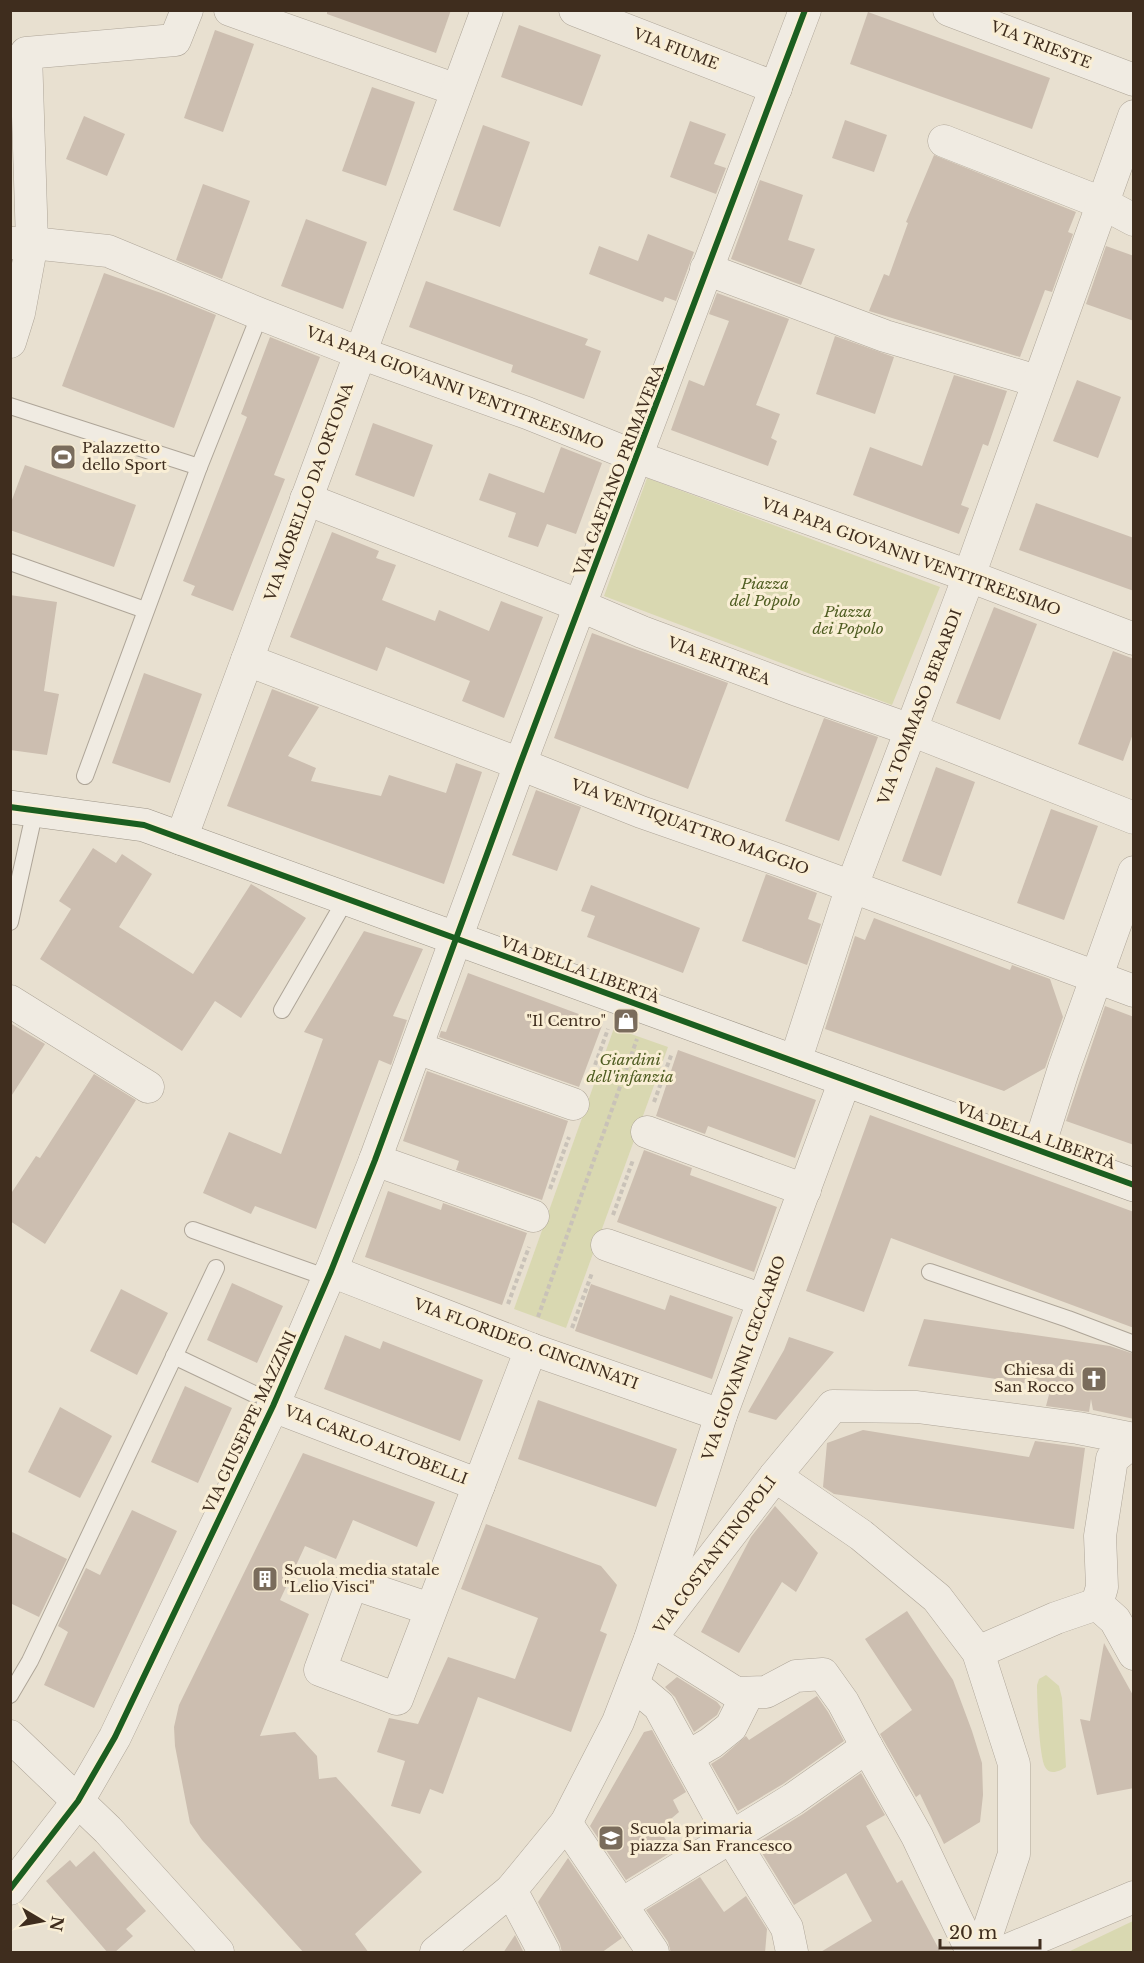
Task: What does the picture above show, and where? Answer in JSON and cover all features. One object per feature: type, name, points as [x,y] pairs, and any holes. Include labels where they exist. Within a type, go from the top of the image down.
[{"type":"main road","name":"VIA DELLA LIBERTÀ","points":[[23,809],[144,825],[1134,1185]]},
{"type":"street","points":[[10,342],[19,313],[21,243],[18,52],[175,40],[187,10]]},
{"type":"street","points":[[230,10],[457,90]]},
{"type":"street","name":"VIA MORELLO DA ORTONA","points":[[181,839],[486,10]]},
{"type":"street","name":"VIA FIUME","points":[[575,10],[776,88]]},
{"type":"street","name":"VIA GAETANO PRIMAVERA","points":[[457,939],[520,764],[805,10]]},
{"type":"street","name":"VIA TRIESTE","points":[[949,10],[1134,80]]},
{"type":"street","name":"VIA TOMMASO BERARDI","points":[[795,1062],[852,886],[969,576],[1037,381],[1134,116]]},
{"type":"street","points":[[944,141],[1102,203],[1134,220]]},
{"type":"street","name":"VIA PAPA GIOVANNI VENTITREESIMO","points":[[21,243],[108,251],[360,353],[527,413],[637,457],[969,576],[1134,639]]},
{"type":"street","points":[[706,269],[885,336],[1037,381]]},
{"type":"street","name":"VIA ERITREA","points":[[306,499],[642,632],[911,730],[1134,818]]},
{"type":"street","name":"VIA VENTIQUATTRO MAGGIO","points":[[247,660],[641,812],[852,886],[1134,991]]},
{"type":"street","points":[[1038,1150],[1096,976],[1134,872]]},
{"type":"street","name":"VIA GIUSEPPE MAZZINI","points":[[10,1889],[78,1801],[115,1737],[264,1400],[330,1275],[457,939]]},
{"type":"street","points":[[10,1001],[148,1087]]},
{"type":"street","points":[[417,1048],[580,1095]]},
{"type":"street","name":"VIA GIOVANNI CECCARIO","points":[[650,1639],[721,1415],[845,1080]]},
{"type":"street","points":[[645,1130],[805,1190]]},
{"type":"street","points":[[375,1160],[537,1217]]},
{"type":"street","points":[[604,1244],[763,1300]]},
{"type":"street","name":"VIA FLORIDEO. CINCINNATI","points":[[330,1275],[531,1349],[721,1415]]},
{"type":"street","name":"VIA CARLO ALTOBELLI","points":[[264,1400],[479,1485],[531,1349]]},
{"type":"street","name":"VIA COSTANTINOPOLI","points":[[436,1953],[511,1890],[566,1824],[618,1722],[650,1639],[775,1476],[833,1406],[917,1407],[1078,1428],[1134,1440]]},
{"type":"street","points":[[1096,1605],[1102,1587],[1100,1536],[1112,1459],[1134,1440]]},
{"type":"street","points":[[775,1476],[861,1534],[937,1598],[978,1652],[1014,1764],[1014,1854],[981,1953]]},
{"type":"street","points":[[430,1609],[479,1485]]},
{"type":"street","points":[[978,1652],[1056,1618],[1096,1605]]},
{"type":"street","points":[[1096,1605],[1115,1620],[1134,1654]]},
{"type":"street","points":[[650,1639],[736,1694],[766,1692],[796,1676],[824,1674],[843,1702],[917,1836],[972,1953]]},
{"type":"street","points":[[634,1685],[658,1706],[731,1837],[787,1928],[792,1953]]},
{"type":"street","points":[[687,1758],[731,1727],[747,1693]]},
{"type":"street","points":[[10,1736],[108,1830],[219,1953]]},
{"type":"street","points":[[622,1904],[793,1799],[867,1747]]},
{"type":"street","points":[[566,1824],[622,1904],[644,1949]]},
{"type":"street","points":[[511,1890],[544,1953]]},
{"type":"street","points":[[1003,1953],[1134,1897]]},
{"type":"lane","points":[[85,776],[199,467],[260,314]]},
{"type":"lane","points":[[10,406],[199,467]]},
{"type":"lane","points":[[10,562],[146,610]]},
{"type":"lane","points":[[10,922],[23,809]]},
{"type":"lane","points":[[282,1010],[346,898]]},
{"type":"lane","points":[[193,1230],[330,1275]]},
{"type":"lane","points":[[10,1695],[30,1661],[216,1268]]},
{"type":"lane","points":[[930,1272],[1134,1344]]},
{"type":"lane","points":[[174,1356],[264,1400]]},
{"type":"path","points":[[580,1095],[619,998]]},
{"type":"path","points":[[561,1359],[683,1021]]},
{"type":"path","points":[[538,1318],[638,1036]]},
{"type":"path","points":[[497,1335],[537,1217],[570,1135]]},
{"type":"green space","name":"Piazza dei Popolo","points":[[647,478],[940,587],[892,705],[604,596]]},
{"type":"green space","name":"Giardini dell'infanzia","points":[[614,1028],[668,1047],[566,1328],[514,1309]]},
{"type":"green space","points":[[1046,1675],[1059,1686],[1062,1698],[1066,1767],[1055,1772],[1045,1767],[1040,1740],[1037,1685],[1039,1679]]},
{"type":"green space","points":[[1133,1921],[1133,1952],[1068,1952]]},
{"type":"building","points":[[327,10],[451,10],[436,53],[327,14]]},
{"type":"building","points":[[868,12],[1050,78],[1032,129],[850,64]]},
{"type":"building","points":[[519,25],[601,55],[582,106],[501,77]]},
{"type":"building","points":[[215,30],[254,44],[223,132],[184,118]]},
{"type":"building","points":[[372,87],[415,102],[386,186],[342,171]]},
{"type":"building","points":[[84,116],[125,134],[107,176],[66,159]]},
{"type":"building","points":[[845,120],[887,135],[874,172],[832,158]]},
{"type":"building","points":[[690,121],[726,134],[714,164],[726,168],[716,194],[670,177]]},
{"type":"building","points":[[483,125],[530,142],[500,227],[453,210]]},
{"type":"building","points":[[934,155],[1076,212],[1068,232],[1073,234],[1052,292],[1045,290],[1020,357],[869,311],[884,274],[889,276],[908,223],[906,222]]},
{"type":"building","points":[[760,180],[803,195],[788,240],[815,249],[801,285],[731,259]]},
{"type":"building","points":[[203,184],[250,201],[222,279],[176,260]]},
{"type":"building","points":[[306,219],[367,242],[343,309],[281,286]]},
{"type":"building","points":[[648,234],[694,252],[676,301],[665,297],[663,302],[589,274],[599,246],[638,261]]},
{"type":"building","points":[[1106,246],[1134,256],[1134,321],[1086,304]]},
{"type":"building","points":[[104,273],[216,315],[174,428],[62,386]]},
{"type":"building","points":[[426,281],[588,339],[585,345],[601,351],[584,399],[511,372],[513,365],[409,327]]},
{"type":"building","points":[[717,293],[789,319],[756,405],[780,414],[771,438],[777,441],[768,466],[671,430],[689,380],[704,386],[729,321],[709,314]]},
{"type":"building","points":[[835,336],[894,357],[875,414],[816,394]]},
{"type":"building","points":[[270,337],[320,357],[274,475],[285,479],[233,611],[191,595],[195,586],[183,581],[247,417],[241,414]]},
{"type":"building","points":[[954,375],[1007,391],[988,446],[983,444],[961,505],[969,508],[959,534],[853,495],[870,447],[922,466]]},
{"type":"building","points":[[1077,380],[1121,397],[1098,458],[1053,441]]},
{"type":"building","points":[[373,423],[433,445],[414,497],[355,475]]},
{"type":"building","points":[[561,447],[602,463],[576,534],[547,524],[538,547],[508,537],[516,513],[479,500],[489,473],[544,493]]},
{"type":"building","points":[[25,465],[136,505],[114,567],[10,530],[10,505]]},
{"type":"building","points":[[1036,503],[1134,538],[1134,591],[1019,550]]},
{"type":"building","points":[[332,532],[379,551],[376,558],[396,565],[382,600],[435,621],[439,610],[489,631],[501,601],[543,617],[504,718],[462,701],[470,681],[386,647],[377,671],[290,637]]},
{"type":"building","points":[[10,595],[57,602],[44,691],[59,694],[47,755],[10,750]]},
{"type":"building","points":[[994,607],[1037,624],[1000,720],[956,703]]},
{"type":"building","points":[[592,633],[728,683],[688,789],[554,738]]},
{"type":"building","points":[[1113,651],[1134,659],[1134,731],[1123,761],[1078,744]]},
{"type":"building","points":[[144,673],[202,694],[170,783],[112,763]]},
{"type":"building","points":[[272,689],[319,707],[288,756],[316,768],[311,781],[381,796],[389,775],[446,793],[456,763],[482,772],[444,884],[227,806]]},
{"type":"building","points":[[824,718],[878,737],[839,841],[785,821]]},
{"type":"building","points":[[936,767],[975,782],[941,876],[902,861]]},
{"type":"building","points":[[536,790],[581,807],[557,871],[512,855]]},
{"type":"building","points":[[1051,809],[1098,826],[1064,920],[1017,903]]},
{"type":"building","points":[[93,848],[116,863],[122,854],[152,874],[119,927],[193,974],[251,884],[306,918],[241,1018],[215,1001],[182,1051],[40,959],[71,909],[59,901]]},
{"type":"building","points":[[766,874],[817,893],[808,919],[821,924],[807,965],[742,941]]},
{"type":"building","points":[[591,885],[700,928],[683,973],[587,937],[595,916],[581,911]]},
{"type":"building","points":[[874,918],[1010,970],[1012,965],[1050,979],[1063,1017],[1045,1068],[1004,1091],[825,1029],[855,936],[865,940]]},
{"type":"building","points":[[364,931],[423,949],[393,1016],[407,1020],[391,1065],[379,1060],[316,1229],[255,1206],[251,1214],[203,1193],[229,1132],[281,1154],[323,1039],[304,1032]]},
{"type":"building","points":[[468,973],[603,1023],[579,1087],[439,1037],[441,1031],[446,1032]]},
{"type":"building","points":[[1105,1006],[1134,1017],[1134,1145],[1066,1121]]},
{"type":"building","points":[[10,1023],[45,1044],[10,1098]]},
{"type":"building","points":[[678,1050],[816,1100],[795,1158],[708,1126],[705,1134],[656,1116]]},
{"type":"building","points":[[427,1071],[568,1121],[542,1200],[456,1170],[459,1161],[403,1141]]},
{"type":"building","points":[[94,1074],[136,1100],[45,1244],[10,1221],[10,1195],[36,1156],[40,1158]]},
{"type":"building","points":[[870,1115],[1134,1212],[1134,1328],[891,1238],[864,1312],[806,1291]]},
{"type":"building","points":[[644,1150],[692,1168],[690,1175],[777,1207],[754,1272],[617,1222]]},
{"type":"building","points":[[388,1191],[441,1210],[443,1203],[527,1233],[502,1305],[365,1257]]},
{"type":"building","points":[[232,1283],[283,1306],[257,1363],[207,1340]]},
{"type":"building","points":[[591,1284],[665,1310],[670,1295],[733,1317],[712,1379],[575,1331]]},
{"type":"building","points":[[121,1289],[168,1313],[137,1375],[90,1351]]},
{"type":"building","points":[[924,1319],[1110,1346],[1134,1354],[1134,1419],[1093,1410],[1091,1399],[1089,1412],[1046,1406],[1051,1387],[908,1366]]},
{"type":"building","points":[[345,1335],[380,1349],[383,1341],[483,1380],[460,1441],[324,1389]]},
{"type":"building","points":[[789,1337],[834,1352],[776,1420],[748,1412],[784,1350]]},
{"type":"building","points":[[185,1386],[232,1408],[198,1483],[151,1462]]},
{"type":"building","points":[[538,1400],[677,1449],[656,1507],[518,1459]]},
{"type":"building","points":[[60,1407],[112,1436],[80,1498],[28,1472]]},
{"type":"building","points":[[863,1430],[1029,1457],[1035,1441],[1085,1448],[1074,1529],[834,1494],[823,1487],[827,1443]]},
{"type":"building","points":[[303,1453],[435,1502],[417,1547],[353,1520],[336,1559],[305,1546],[280,1600],[309,1614],[260,1736],[295,1732],[317,1756],[319,1779],[336,1777],[422,1872],[355,1934],[369,1953],[304,1953],[202,1840],[190,1823],[175,1746],[174,1727],[179,1705]]},
{"type":"building","points":[[775,1506],[818,1553],[796,1592],[782,1582],[739,1653],[701,1632],[751,1537]]},
{"type":"building","points":[[132,1510],[177,1531],[94,1708],[44,1685],[68,1632],[58,1626],[86,1568],[100,1575]]},
{"type":"building","points":[[486,1524],[601,1566],[617,1585],[600,1631],[607,1634],[571,1732],[478,1697],[443,1794],[430,1789],[420,1814],[391,1806],[405,1761],[377,1752],[389,1718],[418,1724],[448,1657],[515,1679],[538,1618],[461,1589]]},
{"type":"building","points":[[10,1531],[67,1559],[39,1617],[10,1603]]},
{"type":"building","points":[[907,1611],[953,1680],[982,1763],[983,1795],[980,1822],[944,1844],[920,1794],[916,1797],[880,1734],[912,1710],[865,1639]]},
{"type":"building","points":[[1104,1643],[1134,1697],[1134,1788],[1097,1795],[1080,1719],[1090,1721]]},
{"type":"building","points":[[677,1677],[717,1702],[721,1707],[717,1715],[694,1732],[675,1697],[665,1687]]},
{"type":"building","points":[[817,1696],[844,1741],[783,1784],[738,1811],[711,1764],[746,1736],[749,1740]]},
{"type":"building","points":[[652,1730],[686,1792],[673,1800],[679,1812],[659,1829],[673,1851],[626,1880],[590,1826],[644,1732]]},
{"type":"building","points":[[861,1773],[885,1815],[866,1826],[897,1883],[902,1880],[941,1953],[819,1953],[872,1921],[846,1873],[794,1905],[757,1845],[758,1842]]},
{"type":"building","points":[[94,1851],[146,1911],[126,1929],[133,1936],[114,1953],[108,1953],[46,1881],[70,1860],[76,1867]]},
{"type":"building","points":[[568,1858],[622,1938],[601,1953],[562,1953],[560,1944],[538,1902]]},
{"type":"building","points":[[700,1877],[724,1912],[746,1896],[767,1929],[765,1953],[671,1953],[668,1942],[646,1910]]},
{"type":"building","points":[[515,1935],[524,1953],[503,1953]]},
{"type":"cycle path","points":[[10,1889],[78,1801],[115,1737],[273,1406],[331,1271],[375,1160],[520,764],[805,10]]},
{"type":"cycle path","points":[[10,807],[144,825],[1134,1185]]},
{"type":"place","name":"Palazzetto dello Sport","points":[[63,457]]},
{"type":"place","name":"\"Il Centro\"","points":[[626,1021]]},
{"type":"place","name":"Chiesa di San Rocco","points":[[1094,1379]]},
{"type":"place","name":"Scuola media statale \"Lelio Visci\"","points":[[265,1579]]},
{"type":"place","name":"Scuola primaria piazza San Francesco","points":[[611,1838]]},
{"type":"park label","name":"Piazza del Popolo","points":[[765,592]]}]
